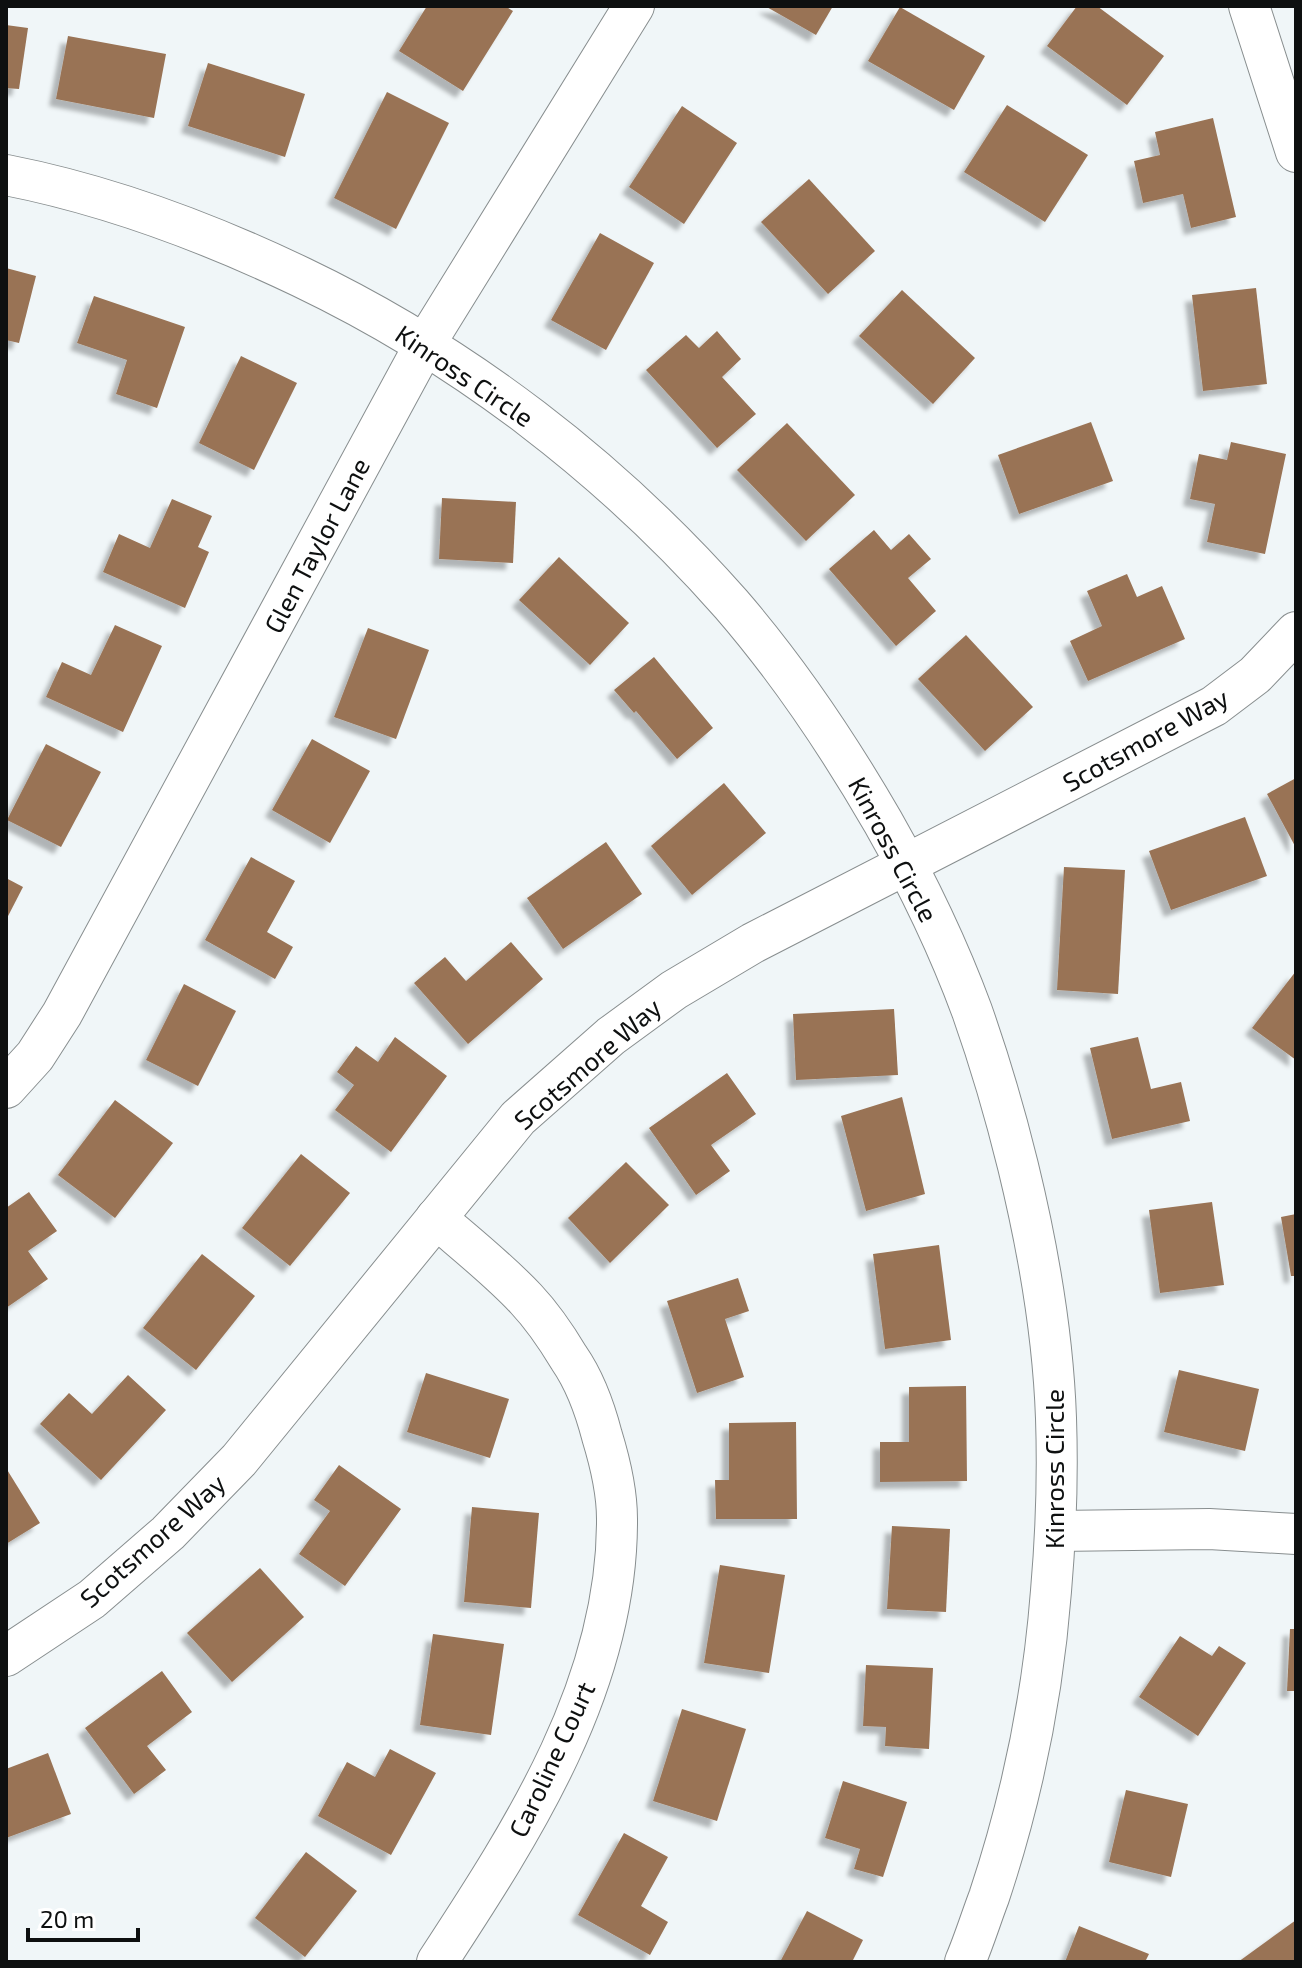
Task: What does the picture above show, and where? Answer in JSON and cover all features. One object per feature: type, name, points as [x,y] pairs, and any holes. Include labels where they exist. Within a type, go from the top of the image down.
[{"type":"street","name":"Glen Taylor Lane","points":[[6,1088],[35,1056],[62,1014],[425,344],[634,6]]},
{"type":"street","points":[[1249,6],[1296,152]]},
{"type":"street","name":"Kinross Circle","points":[[6,175],[139,210],[243,249],[343,297],[425,344],[572,449],[653,522],[732,605],[796,686],[852,768],[907,865],[970,1005],[1004,1107],[1032,1223],[1050,1337],[1055,1399],[1056,1531],[1048,1636],[1029,1751],[1004,1853],[965,1962]]},
{"type":"street","name":"Scotsmore Way","points":[[6,1656],[92,1599],[168,1533],[239,1460],[518,1118],[611,1036],[674,990],[753,943],[1214,706],[1255,675],[1296,632]]},
{"type":"street","name":"Caroline Court","points":[[436,1218],[528,1300],[571,1360],[595,1410],[610,1463],[617,1517],[613,1587],[599,1652],[577,1713],[497,1870],[437,1962]]},
{"type":"street","points":[[1056,1531],[1209,1529],[1296,1534]]},
{"type":"building","points":[[427,6],[505,6],[513,11],[463,91],[399,51]]},
{"type":"building","points":[[765,6],[833,6],[816,35]]},
{"type":"building","points":[[1077,6],[1097,6],[1164,56],[1127,105],[1047,46]]},
{"type":"building","points":[[900,7],[985,56],[954,110],[868,61]]},
{"type":"building","points":[[6,25],[28,28],[19,89],[6,88]]},
{"type":"building","points":[[68,36],[166,54],[154,118],[56,99]]},
{"type":"building","points":[[208,63],[305,94],[285,157],[188,126]]},
{"type":"building","points":[[387,92],[449,123],[396,229],[334,198]]},
{"type":"building","points":[[1007,105],[1088,155],[1045,222],[964,172]]},
{"type":"building","points":[[682,106],[737,143],[684,224],[629,187]]},
{"type":"building","points":[[1213,118],[1236,217],[1191,228],[1183,194],[1143,203],[1134,161],[1160,155],[1155,132]]},
{"type":"building","points":[[809,179],[875,251],[828,294],[761,222]]},
{"type":"building","points":[[600,233],[654,263],[606,350],[551,320]]},
{"type":"building","points":[[6,268],[36,276],[19,343],[6,340]]},
{"type":"building","points":[[1256,288],[1267,384],[1203,391],[1192,295]]},
{"type":"building","points":[[902,290],[975,358],[933,404],[859,336]]},
{"type":"building","points":[[94,296],[185,327],[157,408],[116,394],[127,360],[77,343]]},
{"type":"building","points":[[717,331],[741,359],[722,377],[756,414],[717,448],[646,370],[686,335],[699,348]]},
{"type":"building","points":[[241,356],[297,383],[254,470],[199,443]]},
{"type":"building","points":[[1091,422],[1113,481],[1019,514],[998,455]]},
{"type":"building","points":[[787,423],[855,495],[806,541],[737,470]]},
{"type":"building","points":[[1231,442],[1286,454],[1265,554],[1207,542],[1215,504],[1190,499],[1199,454],[1227,460]]},
{"type":"building","points":[[442,498],[516,502],[513,563],[439,559]]},
{"type":"building","points":[[172,499],[212,516],[198,547],[209,552],[185,608],[103,572],[119,534],[150,548]]},
{"type":"building","points":[[874,530],[891,550],[909,534],[931,559],[908,578],[936,611],[896,646],[829,569]]},
{"type":"building","points":[[559,557],[629,623],[590,665],[519,600]]},
{"type":"building","points":[[1127,574],[1137,597],[1162,586],[1185,639],[1088,681],[1070,641],[1102,626],[1087,591]]},
{"type":"building","points":[[115,625],[162,646],[123,732],[46,697],[62,662],[91,675]]},
{"type":"building","points":[[368,628],[429,650],[396,739],[334,717]]},
{"type":"building","points":[[966,635],[1033,707],[985,751],[918,679]]},
{"type":"building","points":[[654,657],[713,728],[677,759],[614,690]]},
{"type":"building","points":[[312,739],[370,771],[330,843],[272,810]]},
{"type":"building","points":[[46,744],[101,772],[61,847],[7,820]]},
{"type":"building","points":[[1296,778],[1296,848],[1267,794]]},
{"type":"building","points":[[724,783],[766,833],[692,895],[651,846]]},
{"type":"building","points":[[1245,817],[1267,876],[1171,910],[1149,851]]},
{"type":"building","points":[[606,842],[642,894],[563,949],[527,898]]},
{"type":"building","points":[[251,857],[295,881],[267,932],[293,947],[275,979],[205,940]]},
{"type":"building","points":[[1064,867],[1125,870],[1118,994],[1057,990]]},
{"type":"building","points":[[6,878],[23,887],[6,920]]},
{"type":"building","points":[[511,942],[543,979],[468,1044],[414,983],[445,957],[466,981]]},
{"type":"building","points":[[1296,971],[1296,1060],[1252,1028]]},
{"type":"building","points":[[184,984],[236,1011],[198,1086],[146,1060]]},
{"type":"building","points":[[894,1009],[898,1075],[796,1080],[793,1014]]},
{"type":"building","points":[[395,1037],[447,1076],[391,1152],[335,1110],[354,1085],[337,1072],[356,1046],[378,1062]]},
{"type":"building","points":[[1138,1037],[1151,1089],[1181,1082],[1190,1121],[1112,1139],[1090,1048]]},
{"type":"building","points":[[727,1073],[756,1114],[711,1145],[730,1171],[696,1195],[649,1128]]},
{"type":"building","points":[[902,1097],[925,1194],[866,1211],[841,1116]]},
{"type":"building","points":[[115,1100],[173,1143],[115,1218],[58,1175]]},
{"type":"building","points":[[301,1154],[350,1193],[290,1266],[242,1228]]},
{"type":"building","points":[[626,1162],[669,1205],[610,1263],[568,1218]]},
{"type":"building","points":[[29,1192],[57,1231],[28,1251],[48,1279],[6,1308],[6,1208]]},
{"type":"building","points":[[1212,1202],[1224,1285],[1160,1293],[1149,1210]]},
{"type":"building","points":[[1296,1214],[1296,1276],[1291,1276],[1281,1217]]},
{"type":"building","points":[[939,1245],[951,1340],[885,1349],[873,1254]]},
{"type":"building","points":[[202,1254],[255,1296],[196,1370],[143,1328]]},
{"type":"building","points":[[738,1278],[749,1311],[725,1319],[744,1377],[697,1393],[667,1301]]},
{"type":"building","points":[[1179,1370],[1259,1389],[1245,1451],[1164,1432]]},
{"type":"building","points":[[426,1373],[509,1399],[490,1458],[407,1432]]},
{"type":"building","points":[[128,1375],[166,1410],[101,1480],[40,1424],[69,1393],[92,1414]]},
{"type":"building","points":[[966,1386],[967,1481],[880,1482],[880,1442],[909,1442],[909,1387]]},
{"type":"building","points":[[796,1422],[797,1519],[716,1519],[715,1480],[729,1480],[729,1423]]},
{"type":"building","points":[[339,1465],[401,1509],[345,1586],[299,1554],[330,1511],[314,1500]]},
{"type":"building","points":[[6,1468],[40,1523],[6,1544]]},
{"type":"building","points":[[472,1507],[539,1513],[531,1608],[464,1602]]},
{"type":"building","points":[[892,1526],[950,1529],[946,1612],[887,1609]]},
{"type":"building","points":[[720,1565],[785,1575],[769,1673],[704,1663]]},
{"type":"building","points":[[260,1568],[304,1617],[232,1682],[187,1633]]},
{"type":"building","points":[[1290,1629],[1296,1629],[1296,1691],[1287,1691]]},
{"type":"building","points":[[433,1634],[504,1644],[491,1735],[420,1725]]},
{"type":"building","points":[[1180,1636],[1212,1656],[1219,1646],[1246,1663],[1198,1736],[1139,1697]]},
{"type":"building","points":[[866,1665],[933,1668],[929,1749],[885,1746],[886,1727],[863,1726]]},
{"type":"building","points":[[162,1671],[192,1712],[147,1746],[166,1770],[134,1794],[85,1728]]},
{"type":"building","points":[[682,1709],[746,1729],[717,1821],[653,1801]]},
{"type":"building","points":[[390,1749],[436,1773],[391,1855],[318,1816],[347,1762],[375,1777]]},
{"type":"building","points":[[48,1753],[71,1814],[6,1838],[6,1769]]},
{"type":"building","points":[[843,1781],[907,1802],[883,1877],[854,1869],[860,1849],[825,1838]]},
{"type":"building","points":[[1126,1790],[1188,1804],[1171,1877],[1109,1862]]},
{"type":"building","points":[[624,1833],[668,1857],[641,1906],[668,1922],[650,1955],[578,1915]]},
{"type":"building","points":[[306,1852],[357,1891],[305,1957],[255,1918]]},
{"type":"building","points":[[807,1911],[863,1940],[852,1962],[780,1962]]},
{"type":"building","points":[[1296,1920],[1296,1962],[1238,1962]]},
{"type":"building","points":[[1079,1926],[1149,1954],[1145,1962],[1065,1962]]}]
